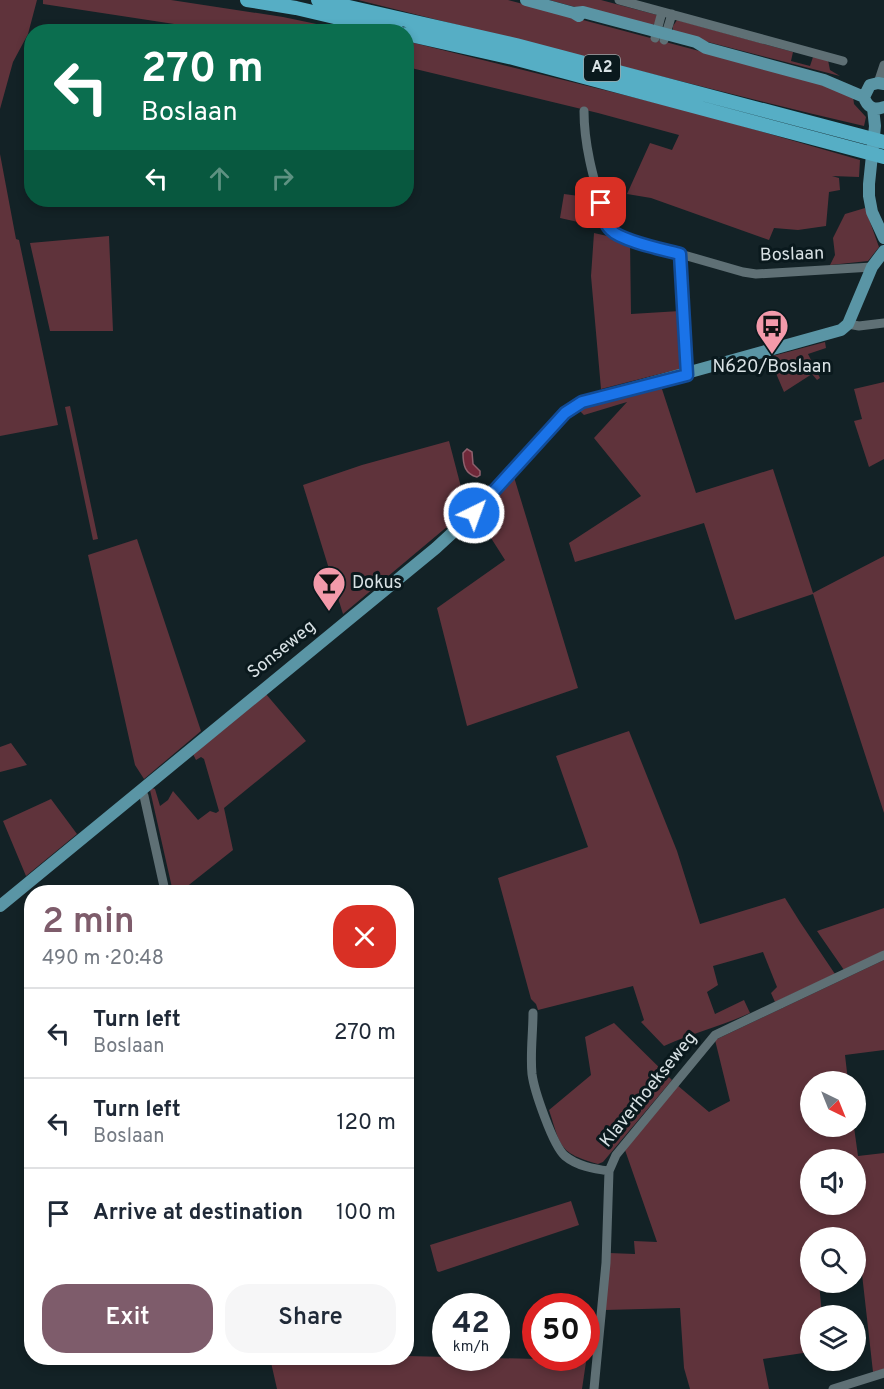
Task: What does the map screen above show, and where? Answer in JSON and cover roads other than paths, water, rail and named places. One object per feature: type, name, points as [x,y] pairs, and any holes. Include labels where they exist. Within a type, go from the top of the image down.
[{"type":"highway","points":[[247,0],[296,8],[364,24]]},
{"type":"highway","name":"A2","points":[[318,0],[516,45],[884,142]]},
{"type":"highway","name":"A2","points":[[414,36],[513,58],[884,157]]},
{"type":"main road","points":[[526,0],[574,13],[583,12],[694,48],[706,48],[824,80],[874,88],[868,105],[877,115],[869,184],[872,212],[884,238]]},
{"type":"main road","points":[[848,324],[872,267],[884,251]]},
{"type":"main road","name":"Sonseweg","points":[[26,885],[436,548],[474,513],[565,413],[582,402],[687,375],[841,330],[848,324]]},
{"type":"main road","name":"Sonseweg","points":[[0,906],[24,886]]},
{"type":"street","points":[[619,0],[843,61]]},
{"type":"street","points":[[660,36],[667,13]]},
{"type":"street","points":[[874,88],[884,65]]},
{"type":"street","name":"Boslaan","points":[[584,111],[584,132],[606,222],[611,231],[621,237],[756,274],[872,267]]},
{"type":"street","points":[[680,254],[687,375]]},
{"type":"street","name":"Sonseweg","points":[[848,324],[859,326],[884,323]]},
{"type":"street","points":[[141,790],[164,885]]},
{"type":"street","name":"Klaverhoekseweg","points":[[594,1389],[606,1263],[609,1171],[616,1155],[715,1035],[884,955]]},
{"type":"street","points":[[533,1013],[533,1080],[554,1140],[559,1149],[571,1160],[609,1171]]},
{"type":"street","points":[[833,1389],[884,1372]]},
{"type":"place","name":"N620/Boslaan","points":[[772,355]]},
{"type":"place","name":"Dokus","points":[[329,612]]}]
